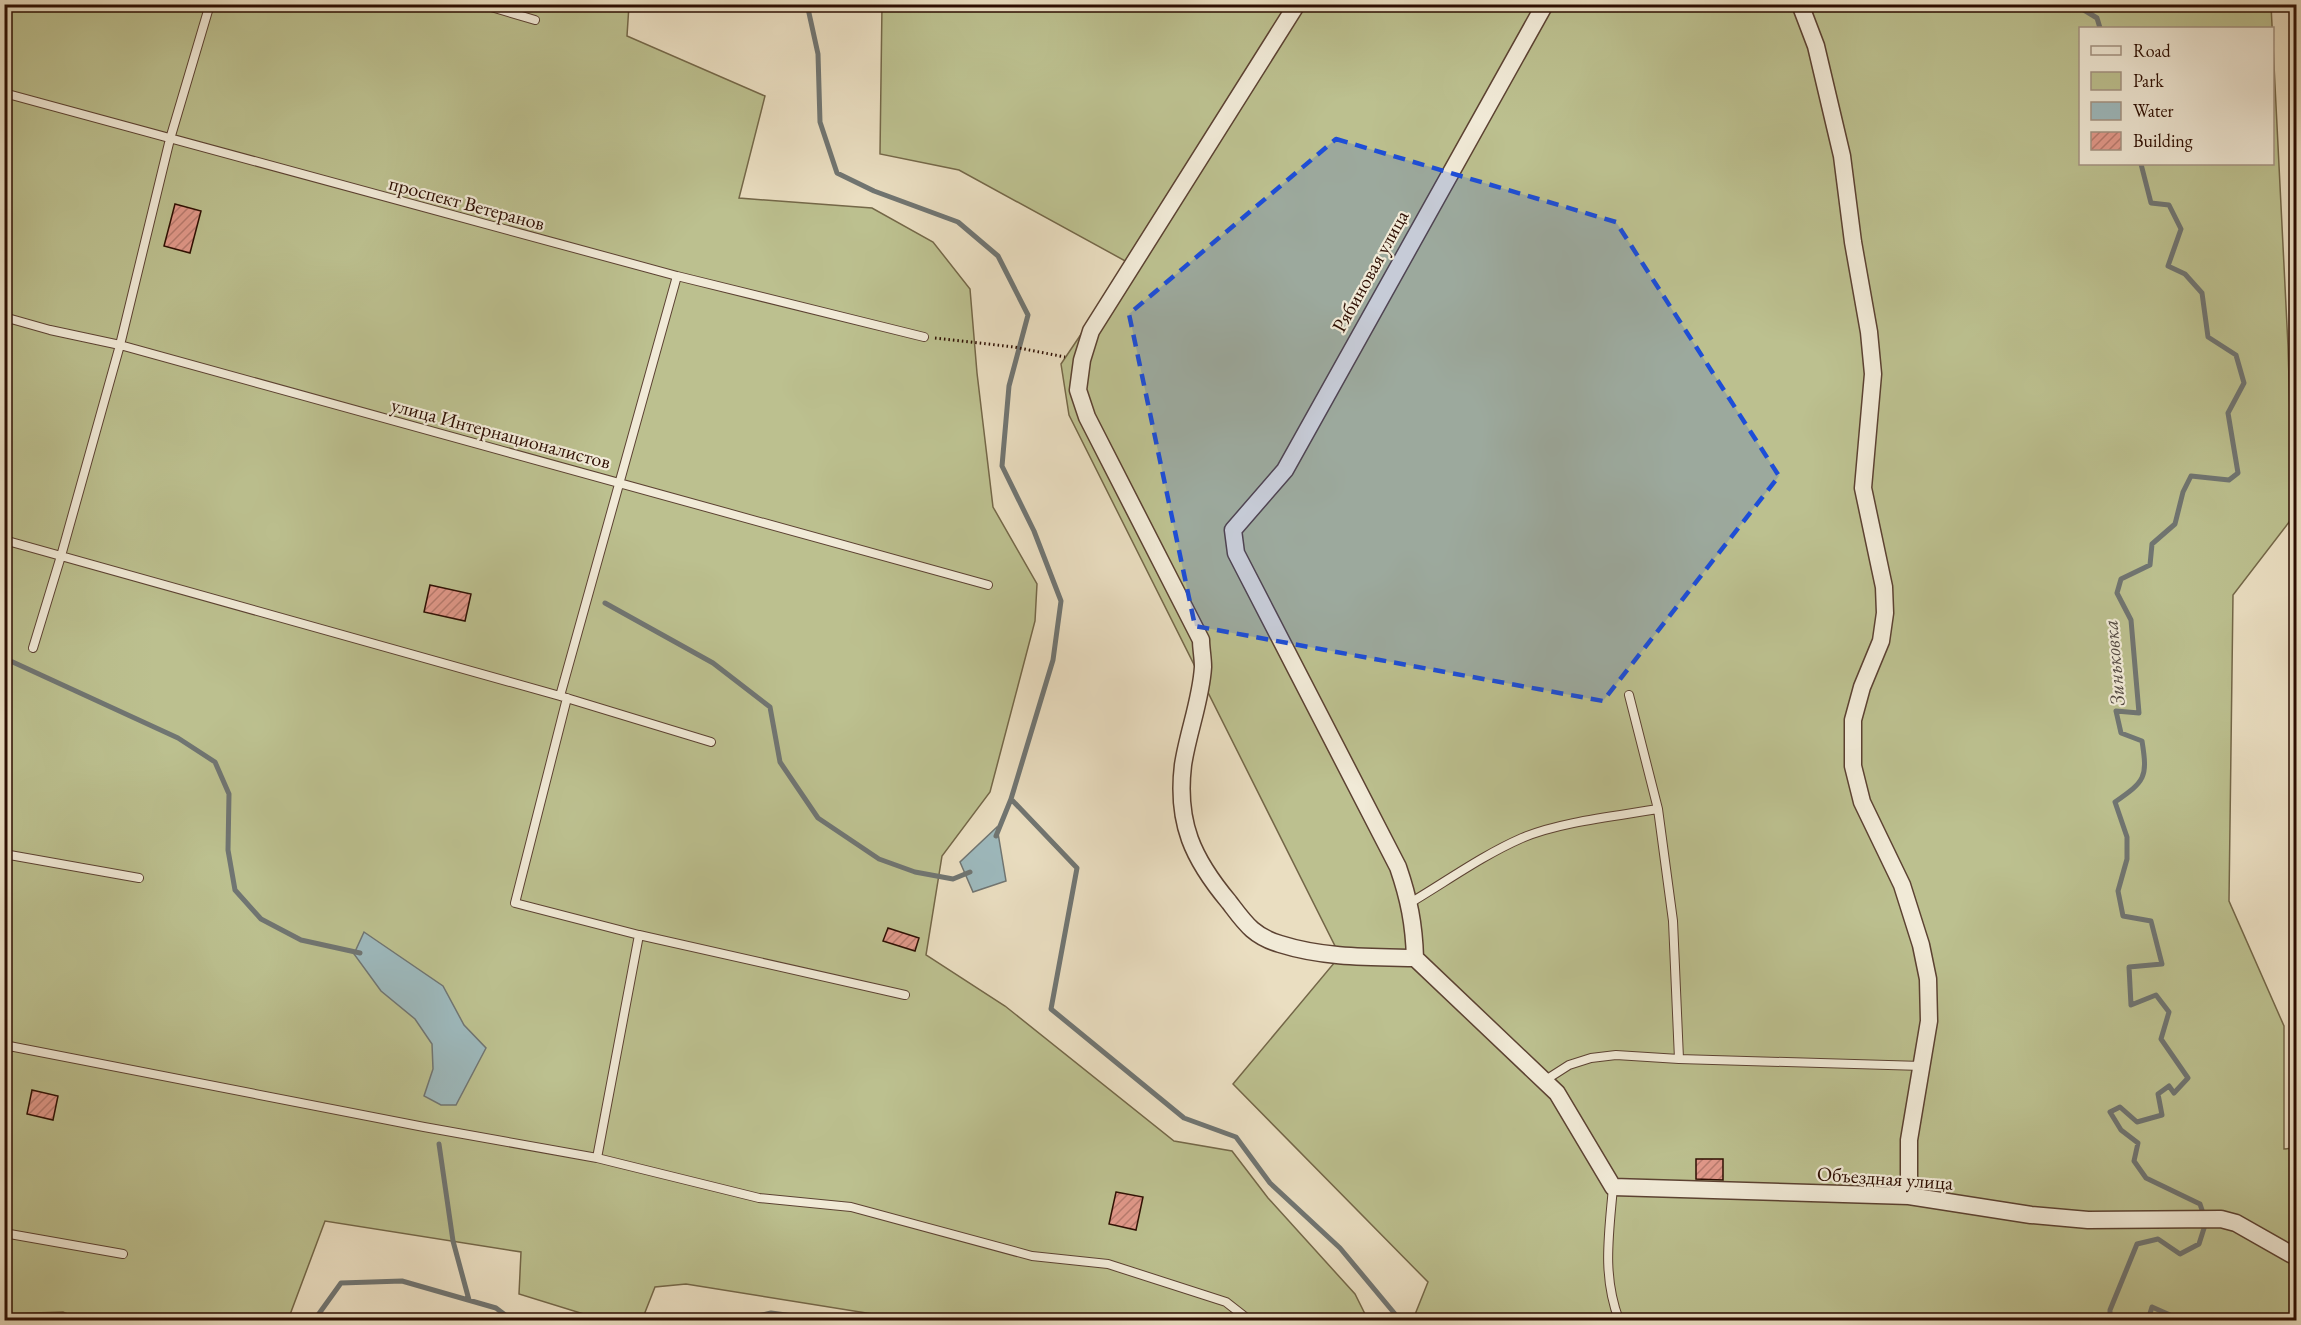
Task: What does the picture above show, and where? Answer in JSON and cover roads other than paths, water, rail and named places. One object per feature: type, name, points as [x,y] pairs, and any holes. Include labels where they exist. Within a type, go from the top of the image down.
[{"type":"street","points":[[1297,4],[1091,331],[1082,360],[1078,390],[1087,417],[1201,640],[1203,666],[1183,765],[1181,806],[1188,835],[1196,857],[1252,932],[1279,944],[1310,951],[1351,957],[1415,958],[1557,1093],[1613,1187]]},
{"type":"street","name":"Рябиновая улица","points":[[1410,903],[1398,867],[1236,553],[1233,530],[1285,470],[1545,4]]},
{"type":"street","points":[[1800,4],[1816,46],[1842,156],[1853,242],[1869,332],[1873,374],[1863,488],[1884,587],[1885,613],[1881,641],[1862,687],[1853,720],[1853,766],[1862,802],[1902,885],[1921,945],[1928,979],[1929,1022],[1909,1140],[1910,1196]]},
{"type":"street","points":[[1410,903],[1414,927],[1415,958]]},
{"type":"street","name":"Объездная улица","points":[[1613,1187],[1910,1196],[2031,1215],[2088,1220],[2221,1219],[2236,1223],[2296,1257]]},
{"type":"lane","points":[[33,648],[120,345],[170,140],[210,4]]},
{"type":"lane","points":[[481,4],[535,20]]},
{"type":"lane","name":"проспект Ветеранов","points":[[4,93],[676,276],[924,337]]},
{"type":"lane","points":[[676,276],[619,482],[564,697],[515,903],[639,935],[905,995]]},
{"type":"lane","name":"улица Интернационалистов","points":[[4,317],[50,330],[120,345],[988,585]]},
{"type":"lane","points":[[4,540],[564,697],[711,742]]},
{"type":"lane","points":[[1629,695],[1658,809],[1673,921],[1679,1059]]},
{"type":"lane","points":[[1410,903],[1524,837],[1548,829],[1658,809]]},
{"type":"lane","points":[[4,854],[139,878]]},
{"type":"lane","points":[[597,1158],[639,935]]},
{"type":"lane","points":[[4,1045],[424,1127],[597,1158],[759,1198],[851,1207],[1032,1256],[1108,1264],[1226,1302],[1249,1320]]},
{"type":"lane","points":[[1544,1081],[1569,1065],[1591,1058],[1616,1055],[1922,1066]]},
{"type":"lane","points":[[1613,1187],[1606,1262],[1614,1308],[1619,1320]]},
{"type":"lane","points":[[4,1233],[123,1254]]},
{"type":"water","points":[[997,827],[1006,881],[973,892],[960,862]]},
{"type":"water","points":[[364,932],[443,986],[464,1025],[486,1048],[456,1105],[441,1105],[424,1096],[433,1069],[432,1044],[415,1019],[381,991],[354,954]]},
{"type":"waterway","points":[[807,4],[818,54],[820,122],[837,173],[874,191],[958,222],[998,256],[1028,315],[1009,386],[1002,466],[1034,531],[1061,601],[1053,660],[1011,799],[1077,868],[1051,1009],[1184,1118],[1236,1137],[1270,1183],[1340,1248],[1400,1320]]},
{"type":"waterway","name":"Зиньковка","points":[[2080,4],[2079,7],[2097,18],[2100,27]]},
{"type":"waterway","name":"Зиньковка","points":[[2110,1320],[2110,1310],[2137,1244],[2158,1239],[2180,1254],[2199,1244],[2206,1222],[2200,1204],[2146,1178],[2134,1161],[2138,1143],[2121,1130],[2110,1112],[2120,1107],[2137,1122],[2162,1115],[2158,1094],[2169,1086],[2174,1093],[2188,1078],[2161,1039],[2169,1012],[2156,995],[2131,1005],[2129,967],[2162,964],[2151,921],[2123,916],[2118,891],[2127,859],[2127,837],[2115,802],[2138,783],[2145,763],[2142,741],[2121,733],[2116,711],[2139,713],[2131,620],[2117,593],[2121,579],[2150,565],[2152,544],[2175,524],[2183,492],[2191,476],[2229,480],[2238,473],[2228,413],[2244,383],[2236,355],[2208,337],[2202,293],[2185,274],[2168,266],[2181,229],[2169,205],[2151,203],[2141,165]]},
{"type":"waterway","points":[[605,603],[713,663],[770,707],[780,762],[818,818],[879,859],[915,872],[953,879],[970,872]]},
{"type":"waterway","points":[[4,658],[178,738],[215,762],[229,794],[228,850],[235,890],[261,919],[301,940],[360,953]]},
{"type":"waterway","points":[[996,836],[1011,799]]},
{"type":"waterway","points":[[439,1144],[453,1241],[469,1300]]},
{"type":"waterway","points":[[317,1320],[318,1315],[341,1283],[402,1281],[496,1308],[512,1320]]},
{"type":"waterway","name":"Зиньковка","points":[[2148,1320],[2152,1307],[2170,1315],[2172,1320]]},
{"type":"waterway","points":[[742,1320],[771,1313],[824,1320]]}]
